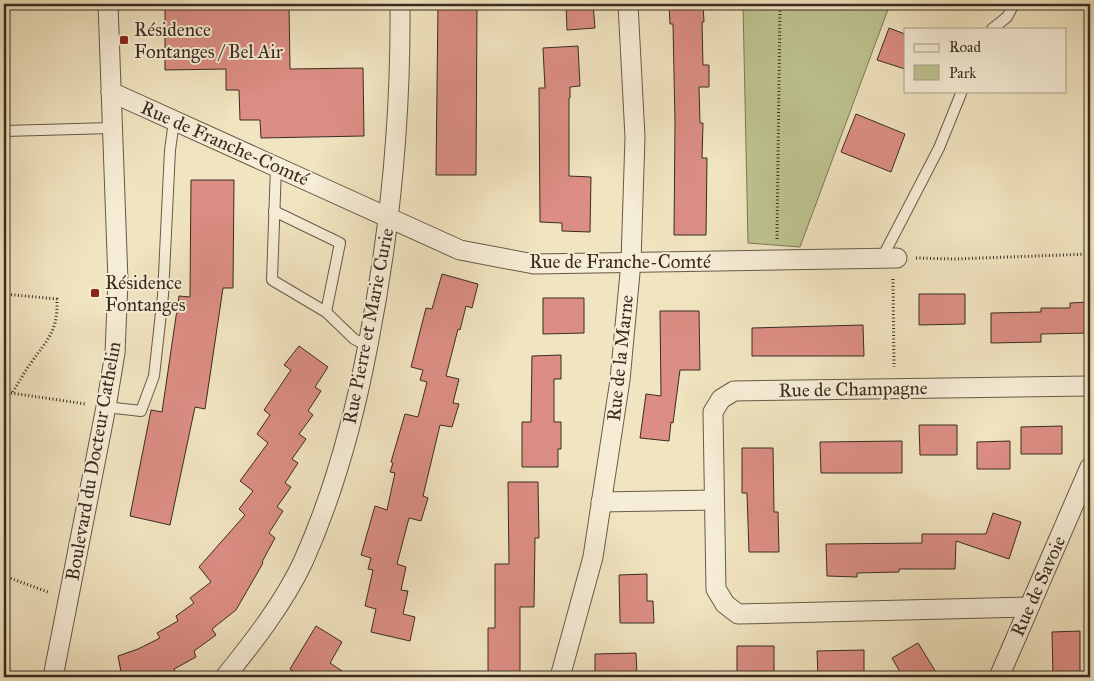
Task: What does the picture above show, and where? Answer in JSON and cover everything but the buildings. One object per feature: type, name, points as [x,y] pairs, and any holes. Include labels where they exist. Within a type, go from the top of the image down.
[{"type":"street","name":"Boulevard du Docteur Cathelin","points":[[53,677],[115,354],[118,300],[108,4]]},
{"type":"street","name":"Rue Pierre et Marie Curie","points":[[225,677],[271,618],[302,562],[333,486],[360,390],[378,297],[389,217],[397,126],[400,4]]},
{"type":"street","name":"Rue de la Marne","points":[[560,677],[593,557],[620,380],[631,262],[634,137],[628,4]]},
{"type":"street","name":"Rue de Franche-Comté","points":[[111,92],[460,250],[491,257],[534,264],[891,258]]},
{"type":"street","name":"Rue de Champagne","points":[[1029,607],[738,614],[725,604],[716,589],[713,412],[721,399],[734,391],[1090,386]]},
{"type":"street","name":"Rue de Savoie","points":[[999,677],[1090,467]]},
{"type":"street","points":[[601,502],[714,500]]},
{"type":"lane","points":[[993,28],[1007,17],[1014,4]]},
{"type":"lane","points":[[891,258],[962,92]]},
{"type":"lane","points":[[106,407],[141,411],[154,376],[163,295],[170,150],[174,121]]},
{"type":"lane","points":[[4,131],[112,128]]},
{"type":"lane","points":[[276,166],[272,280],[326,312],[354,339],[368,346]]},
{"type":"lane","points":[[274,211],[340,243],[326,312]]},
{"type":"path","points":[[777,260],[780,4]]},
{"type":"path","points":[[894,388],[891,258],[955,259],[1090,254]]},
{"type":"path","points":[[4,294],[57,299],[58,315],[50,338],[31,362],[12,393]]},
{"type":"path","points":[[4,392],[106,407]]},
{"type":"path","points":[[4,576],[68,600]]},
{"type":"green space","points":[[743,4],[890,4],[800,247],[748,243]]},
{"type":"place","name":"Résidence Fontanges / Bel Air","points":[[124,40]]},
{"type":"place","name":"Résidence Fontanges","points":[[95,293]]}]
